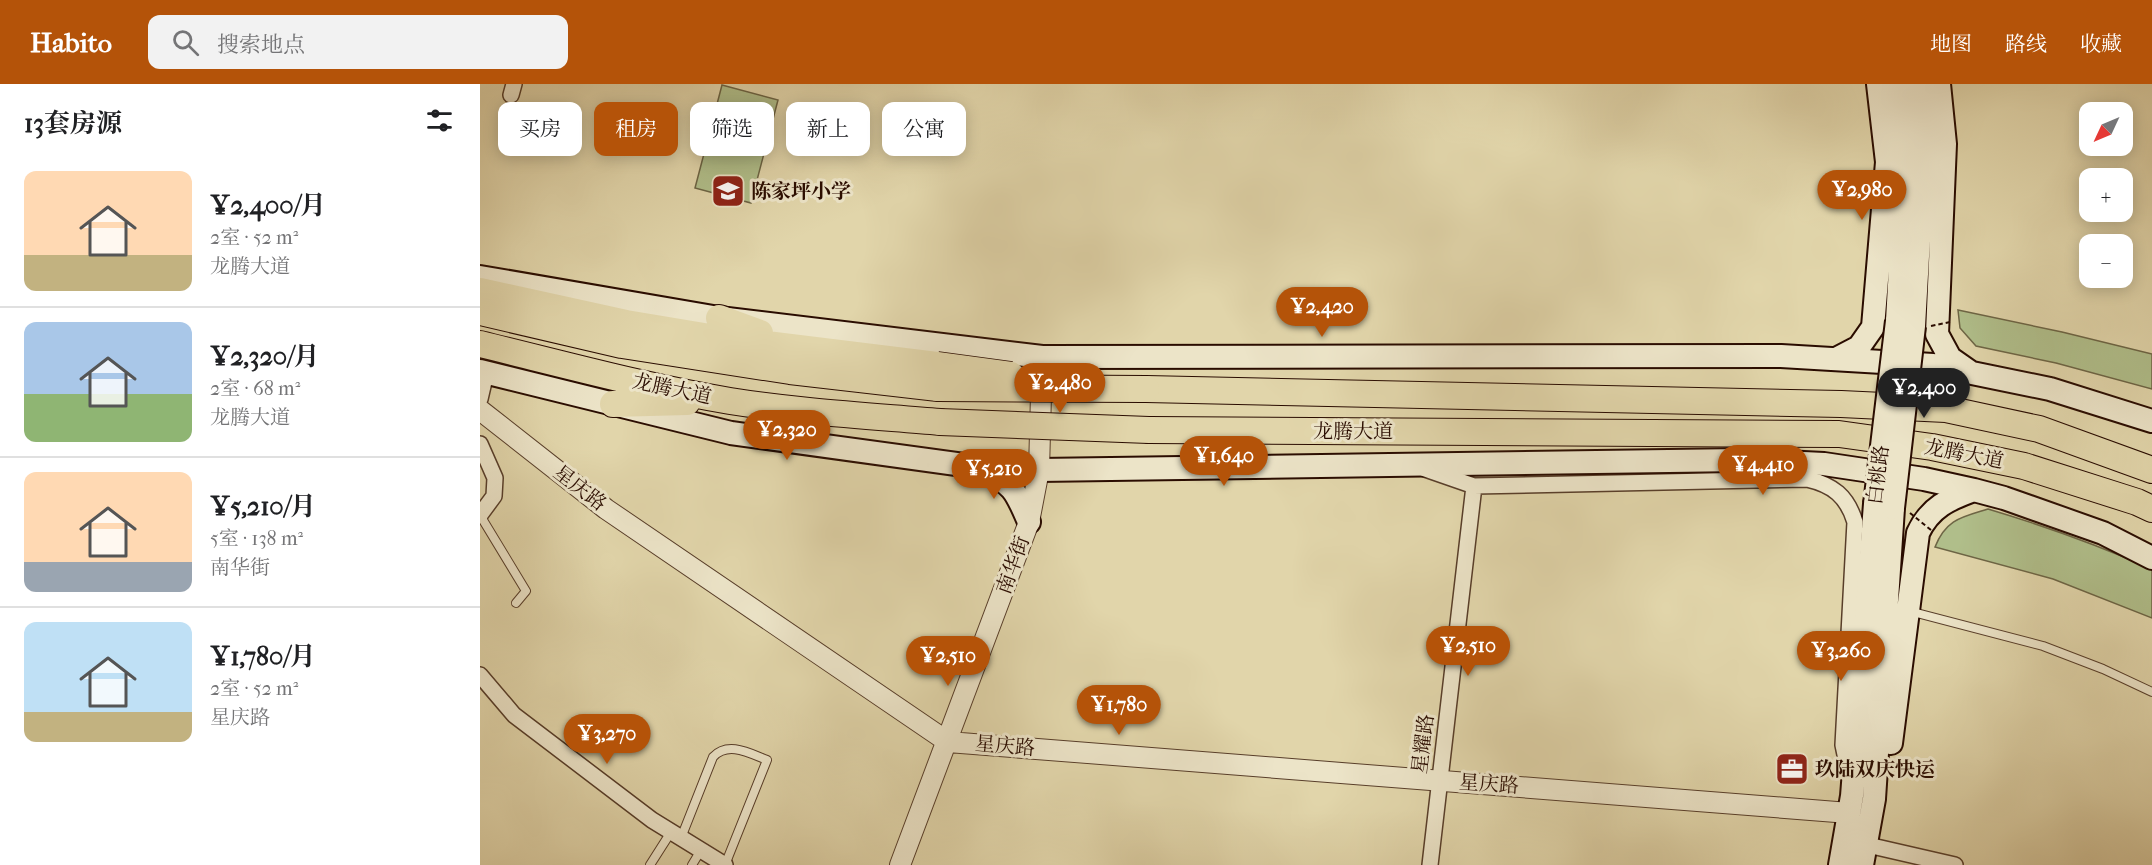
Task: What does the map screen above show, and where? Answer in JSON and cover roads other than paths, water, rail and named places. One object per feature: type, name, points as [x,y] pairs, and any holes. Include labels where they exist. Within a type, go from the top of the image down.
[{"type":"highway","points":[[480,291],[626,323],[714,328],[796,348],[938,376]]},
{"type":"highway","name":"龙腾大道","points":[[480,312],[622,345],[790,371],[938,376],[1110,388],[1841,404],[1946,409],[2039,429],[2152,470]]},
{"type":"highway","name":"龙腾大道","points":[[480,344],[616,378],[729,401],[940,422],[1149,430],[1839,434],[1932,447],[2024,466],[2137,502],[2152,509]]},
{"type":"highway","points":[[613,404],[729,401]]},
{"type":"highway","points":[[2039,429],[2152,458]]},
{"type":"highway","points":[[2024,466],[2152,527]]},
{"type":"main road","points":[[1836,359],[1859,347],[1873,327],[1887,162],[1878,84]]},
{"type":"main road","name":"白桃路","points":[[1897,84],[1905,160],[1905,324]]},
{"type":"main road","name":"白桃路","points":[[1840,865],[1857,850],[1858,802],[1884,506],[1924,152],[1918,84]]},
{"type":"main road","points":[[1939,84],[1945,144],[1937,334],[1950,358],[1971,373]]},
{"type":"main road","points":[[480,277],[714,328],[1042,357],[1781,356],[1933,365],[2050,389],[2152,421]]},
{"type":"main road","points":[[483,372],[731,433],[971,466],[1039,470],[1741,460],[1824,464],[1871,470],[2004,498],[2103,533],[2152,558]]},
{"type":"main road","points":[[971,466],[1002,479],[1018,495],[1029,522]]},
{"type":"main road","points":[[1858,802],[1892,740],[1916,545],[1924,520],[1941,505],[1974,490]]},
{"type":"street","name":"南华街","points":[[900,865],[1029,522],[1039,470],[1042,357]]},
{"type":"street","points":[[480,399],[483,372]]},
{"type":"street","name":"星庆路","points":[[480,410],[606,509],[948,742],[1440,780],[1858,802]]},
{"type":"street","points":[[480,444],[495,478],[494,496],[481,513]]},
{"type":"street","points":[[1408,464],[1474,486],[1807,479],[1833,488],[1844,498],[1855,522],[1843,745],[1858,802]]},
{"type":"street","name":"星耀路","points":[[1430,865],[1474,486]]},
{"type":"street","points":[[480,675],[514,715],[652,820],[725,865]]},
{"type":"street","points":[[1857,850],[1947,864]]},
{"type":"lane","points":[[481,513],[526,591],[516,603]]},
{"type":"lane","points":[[1907,610],[2043,646],[2103,669],[2152,692]]},
{"type":"lane","points":[[650,865],[676,835],[713,757],[728,747],[767,760],[725,865]]},
{"type":"lane","points":[[692,865],[701,850]]},
{"type":"place","name":"陈家坪小学","points":[[728,191]]},
{"type":"place","name":"玖陆双庆快运","points":[[1792,769]]}]
